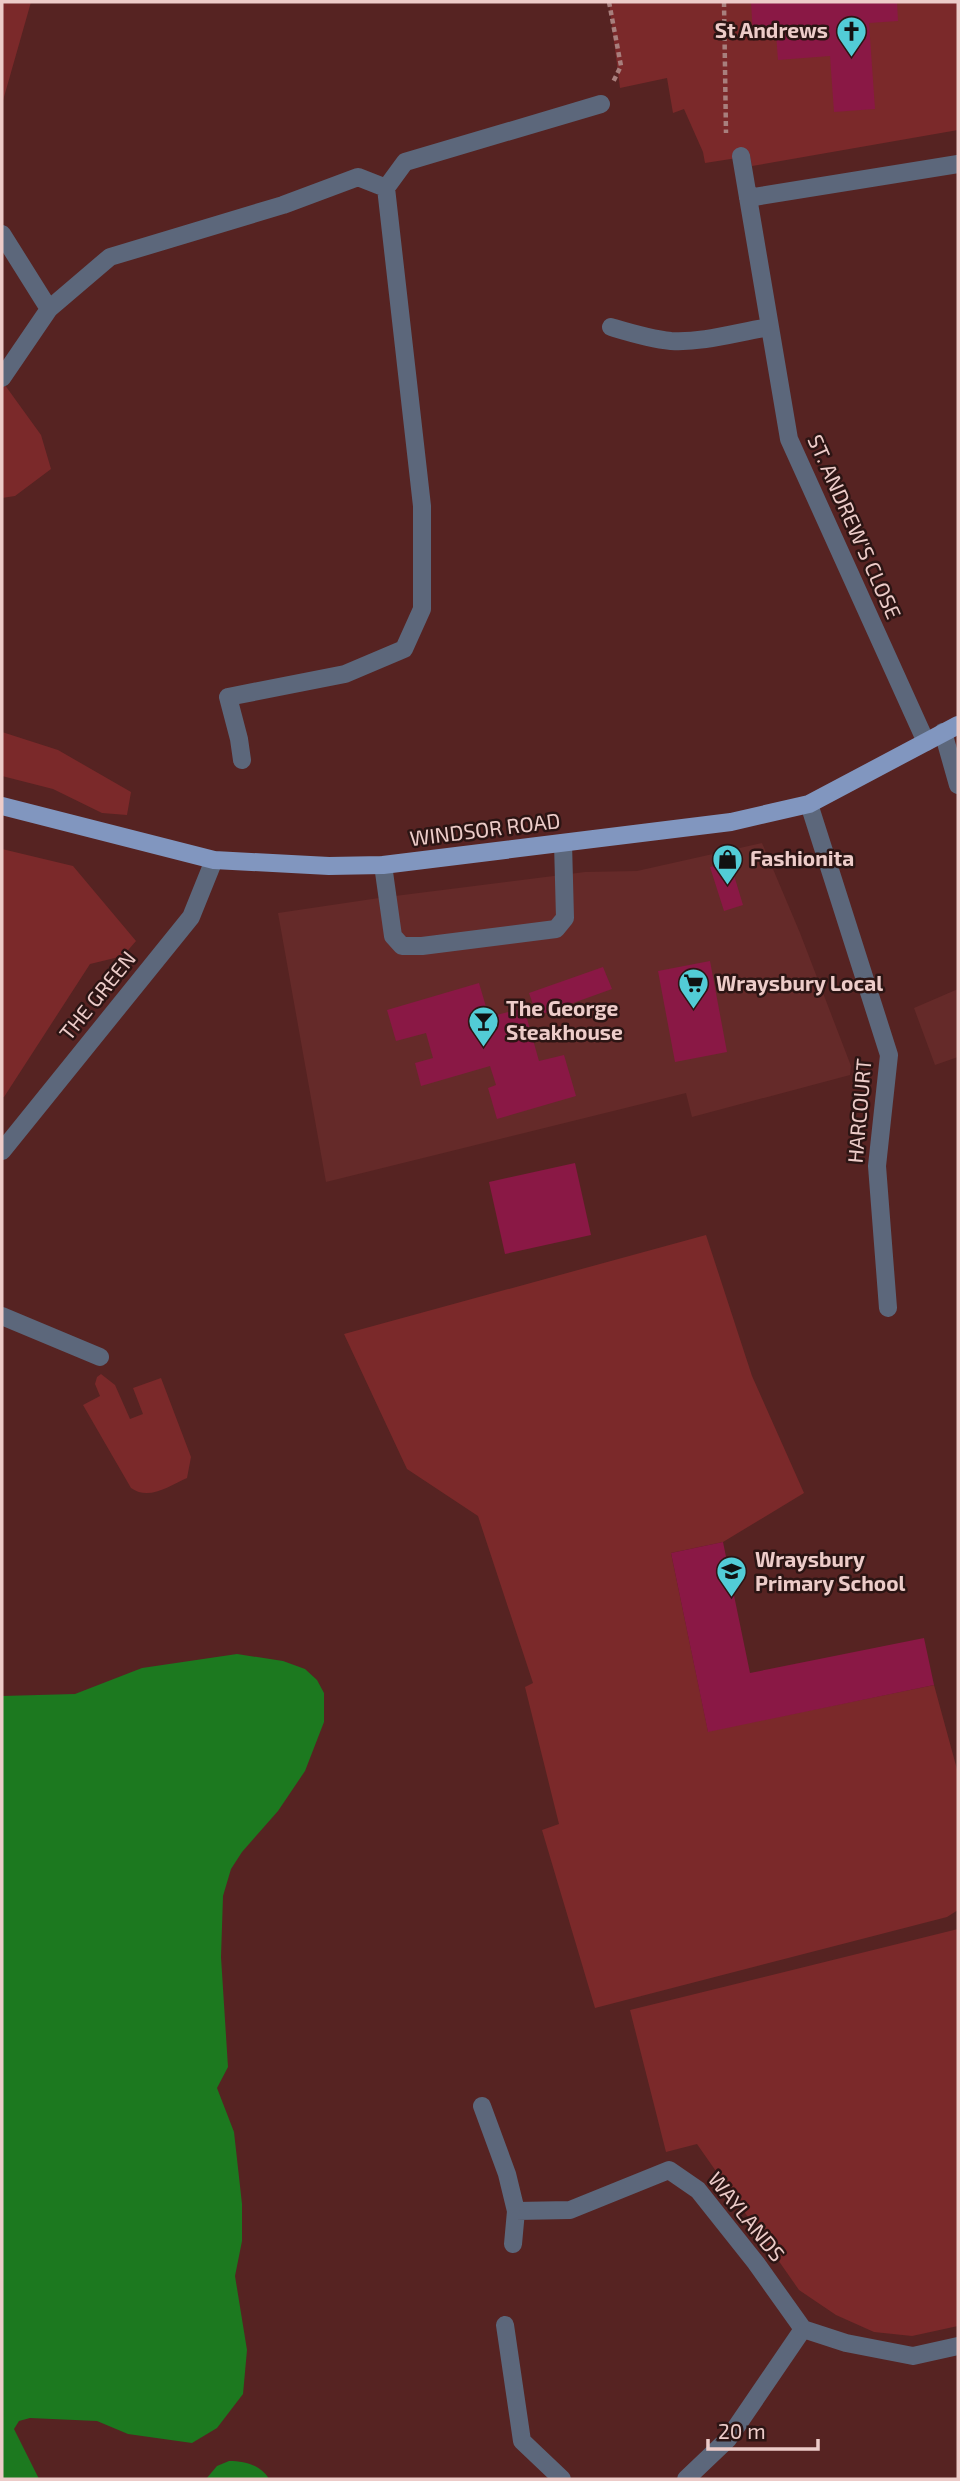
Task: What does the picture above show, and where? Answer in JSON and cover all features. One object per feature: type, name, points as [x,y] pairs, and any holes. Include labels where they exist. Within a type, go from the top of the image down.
[{"type":"main road","name":"WINDSOR ROAD","points":[[2,806],[214,860],[329,866],[383,865],[731,822],[809,804],[951,729]]},
{"type":"street","points":[[242,760],[228,697],[345,674],[404,649],[422,609],[422,506],[386,188],[405,162],[601,104]]},
{"type":"street","name":"ST. ANDREW'S CLOSE","points":[[741,156],[789,439],[926,742]]},
{"type":"street","points":[[748,198],[958,164]]},
{"type":"street","points":[[2,378],[49,309],[110,257],[283,205],[358,177],[386,188]]},
{"type":"street","points":[[2,234],[49,309]]},
{"type":"street","points":[[611,327],[638,336],[673,341],[770,327]]},
{"type":"street","points":[[951,729],[958,785]]},
{"type":"street","name":"HARCOURT","points":[[809,804],[889,1055],[877,1166],[888,1308]]},
{"type":"street","points":[[383,865],[393,936],[402,946],[422,946],[556,929],[565,918],[563,843]]},
{"type":"street","name":"THE GREEN","points":[[2,1151],[191,917],[214,860]]},
{"type":"street","points":[[2,1316],[100,1357]]},
{"type":"street","points":[[482,2106],[507,2174],[516,2211],[513,2245]]},
{"type":"street","name":"WAYLANDS","points":[[516,2211],[570,2210],[669,2170],[698,2190],[756,2263],[803,2329]]},
{"type":"street","points":[[505,2325],[522,2441],[562,2479]]},
{"type":"street","points":[[686,2479],[728,2439],[803,2329],[846,2343],[913,2356],[958,2346]]},
{"type":"path","points":[[601,104],[621,66],[609,2]]},
{"type":"path","points":[[724,2],[726,137],[741,156]]},
{"type":"shaded area","points":[[2,2],[31,2],[2,104]]},
{"type":"shaded area","points":[[609,2],[958,2],[958,130],[752,166],[750,156],[705,163],[703,152],[684,109],[673,113],[667,78],[620,88]]},
{"type":"shaded area","points":[[2,381],[41,435],[51,469],[15,496],[2,498]]},
{"type":"shaded area","points":[[2,732],[58,750],[131,792],[127,815],[102,813],[53,789],[2,776]]},
{"type":"shaded area","points":[[762,843],[851,1066],[850,1075],[692,1117],[686,1093],[326,1182],[278,913],[585,872],[637,871]]},
{"type":"shaded area","points":[[2,849],[73,866],[136,941],[123,956],[90,964],[4,1097],[2,1097]]},
{"type":"shaded area","points":[[958,989],[958,1057],[935,1065],[914,1008]]},
{"type":"shaded area","name":"Wraysbury Primary School","points":[[706,1235],[752,1376],[804,1493],[723,1542],[671,1553],[708,1731],[934,1685],[958,1773],[958,1910],[947,1917],[595,2008],[542,1830],[559,1824],[525,1687],[533,1683],[478,1516],[407,1469],[344,1334]]},
{"type":"shaded area","points":[[101,1374],[115,1385],[130,1419],[143,1414],[133,1388],[161,1378],[191,1457],[187,1478],[152,1493],[138,1492],[131,1488],[83,1405],[100,1396],[95,1384]]},
{"type":"shaded area","points":[[237,1654],[283,1661],[305,1669],[317,1680],[324,1693],[324,1722],[305,1771],[278,1811],[242,1852],[231,1869],[223,1896],[221,1957],[228,2067],[217,2088],[234,2132],[242,2204],[242,2241],[235,2276],[247,2350],[243,2394],[217,2428],[192,2443],[128,2434],[97,2421],[30,2418],[19,2421],[14,2429],[39,2479],[2,2479],[2,1696],[75,1694],[142,1668]]},
{"type":"shaded area","points":[[958,1929],[958,2326],[912,2336],[874,2332],[836,2315],[799,2290],[697,2144],[666,2152],[630,2010]]},
{"type":"shaded area","points":[[229,2461],[252,2465],[262,2470],[269,2479],[206,2479],[217,2466]]},
{"type":"building","name":"St Andrews","points":[[751,2],[897,2],[898,21],[869,23],[875,109],[834,112],[830,56],[778,60],[776,33],[753,35]]},
{"type":"building","name":"Fashionita","points":[[730,862],[743,905],[724,911],[710,867]]},
{"type":"building","name":"Wraysbury Local","points":[[710,961],[727,1052],[675,1062],[658,971]]},
{"type":"building","points":[[603,967],[612,989],[537,1016],[529,993]]},
{"type":"building","name":"The George Steakhouse","points":[[479,983],[489,1017],[524,1008],[539,1061],[564,1055],[576,1096],[497,1119],[488,1088],[496,1085],[490,1066],[421,1086],[415,1063],[433,1058],[426,1033],[396,1041],[387,1010]]},
{"type":"building","points":[[575,1163],[591,1235],[505,1254],[489,1182]]},
{"type":"building","points":[[723,1542],[750,1673],[924,1638],[934,1685],[708,1732],[671,1553]]},
{"type":"place","name":"St Andrews","points":[[851,58]]},
{"type":"place","name":"Fashionita","points":[[727,886]]},
{"type":"place","name":"Wraysbury Local","points":[[693,1011]]},
{"type":"place","name":"The George Steakhouse","points":[[483,1048]]},
{"type":"place","name":"Wraysbury Primary School","points":[[732,1599]]}]
